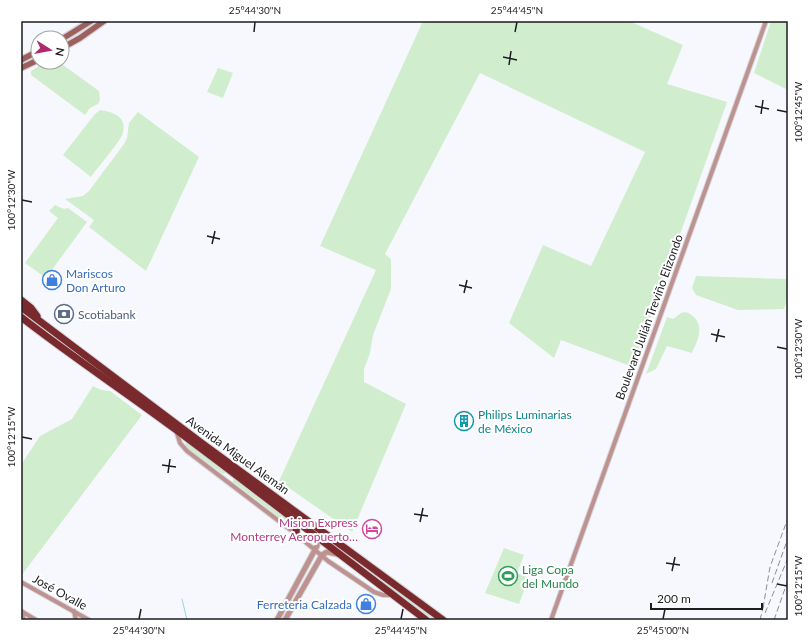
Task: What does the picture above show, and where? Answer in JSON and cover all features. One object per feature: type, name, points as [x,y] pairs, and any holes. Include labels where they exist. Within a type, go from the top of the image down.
[{"type":"highway","points":[[21,300],[31,308],[38,320]]},
{"type":"highway","name":"Avenida Miguel Alemán","points":[[21,307],[203,444],[443,620]]},
{"type":"highway","name":"Avenida Miguel Alemán","points":[[21,317],[297,520],[426,620]]},
{"type":"highway","points":[[21,323],[44,339],[52,341]]},
{"type":"highway","points":[[296,534],[297,520]]},
{"type":"main road","points":[[70,34],[90,21]]},
{"type":"main road","points":[[70,44],[104,21]]},
{"type":"main road","points":[[21,60],[30,55]]},
{"type":"street","name":"Boulevard Julián Treviño Elizondo","points":[[551,620],[766,21]]},
{"type":"street","points":[[176,430],[180,443],[187,452],[315,550],[374,592],[383,595],[393,595]]},
{"type":"street","points":[[277,620],[317,546],[317,540],[310,530]]},
{"type":"street","points":[[286,620],[322,555],[330,552],[343,556]]},
{"type":"street","name":"José Ovalle","points":[[21,582],[89,620]]},
{"type":"street","points":[[21,611],[24,620]]},
{"type":"street","points":[[21,611],[36,620]]},
{"type":"street","points":[[74,611],[76,620]]},
{"type":"green space","points":[[423,21],[629,21],[683,45],[667,84],[727,102],[633,367],[561,340],[554,358],[509,323],[543,245],[591,266],[645,152],[480,73],[385,254],[391,259],[391,289],[373,335],[370,353],[364,369],[364,382],[406,404],[352,532],[279,481],[376,270],[320,246]]},
{"type":"green space","points":[[771,21],[788,21],[788,90],[754,73]]},
{"type":"green space","points":[[218,68],[233,73],[223,98],[207,92]]},
{"type":"green space","points":[[70,70],[99,91],[100,100],[98,104],[90,108],[85,115],[31,75],[31,71]]},
{"type":"green space","points":[[100,110],[110,112],[118,116],[124,127],[123,133],[114,148],[91,177],[63,155],[95,114]]},
{"type":"green space","points":[[138,112],[199,157],[146,271],[89,227],[94,220],[65,199],[83,196],[89,191],[124,144],[127,138],[129,123]]},
{"type":"green space","points":[[55,205],[64,209],[68,208],[87,222],[46,278],[25,263],[58,218],[49,211]]},
{"type":"green space","points":[[696,276],[788,279],[788,297],[784,309],[738,310],[696,295],[692,288]]},
{"type":"green space","points":[[685,312],[694,317],[699,327],[697,342],[692,353],[667,346],[656,369],[646,374],[667,317],[673,319]]},
{"type":"green space","points":[[93,386],[101,390],[110,391],[142,415],[21,576],[21,465],[40,436],[72,419]]},
{"type":"green space","points":[[187,443],[225,471],[225,473],[223,474],[186,447],[185,444]]},
{"type":"green space","points":[[233,477],[295,524],[296,530],[233,482]]},
{"type":"green space","name":"Liga Copa del Mundo","points":[[504,548],[524,555],[517,573],[529,578],[519,604],[485,593]]},
{"type":"green space","points":[[374,572],[439,620],[428,620],[372,576]]},
{"type":"waterway","points":[[182,599],[187,620]]},
{"type":"railway","points":[[763,608],[770,567],[788,518]]},
{"type":"railway","points":[[772,583],[788,538]]},
{"type":"railway","points":[[765,613],[788,558]]},
{"type":"railway","points":[[774,620],[788,580]]},
{"type":"railway","points":[[760,620],[764,604]]},
{"type":"place","name":"Mariscos Don Arturo","points":[[52,280]]},
{"type":"place","name":"Scotiabank","points":[[64,314]]},
{"type":"place","name":"Philips Luminarias de México","points":[[464,421]]},
{"type":"place","name":"Mision Express Monterrey Aeropuerto…","points":[[372,529]]},
{"type":"place","name":"Liga Copa del Mundo","points":[[508,576]]},
{"type":"place","name":"Ferreteria Calzada","points":[[366,604]]}]
